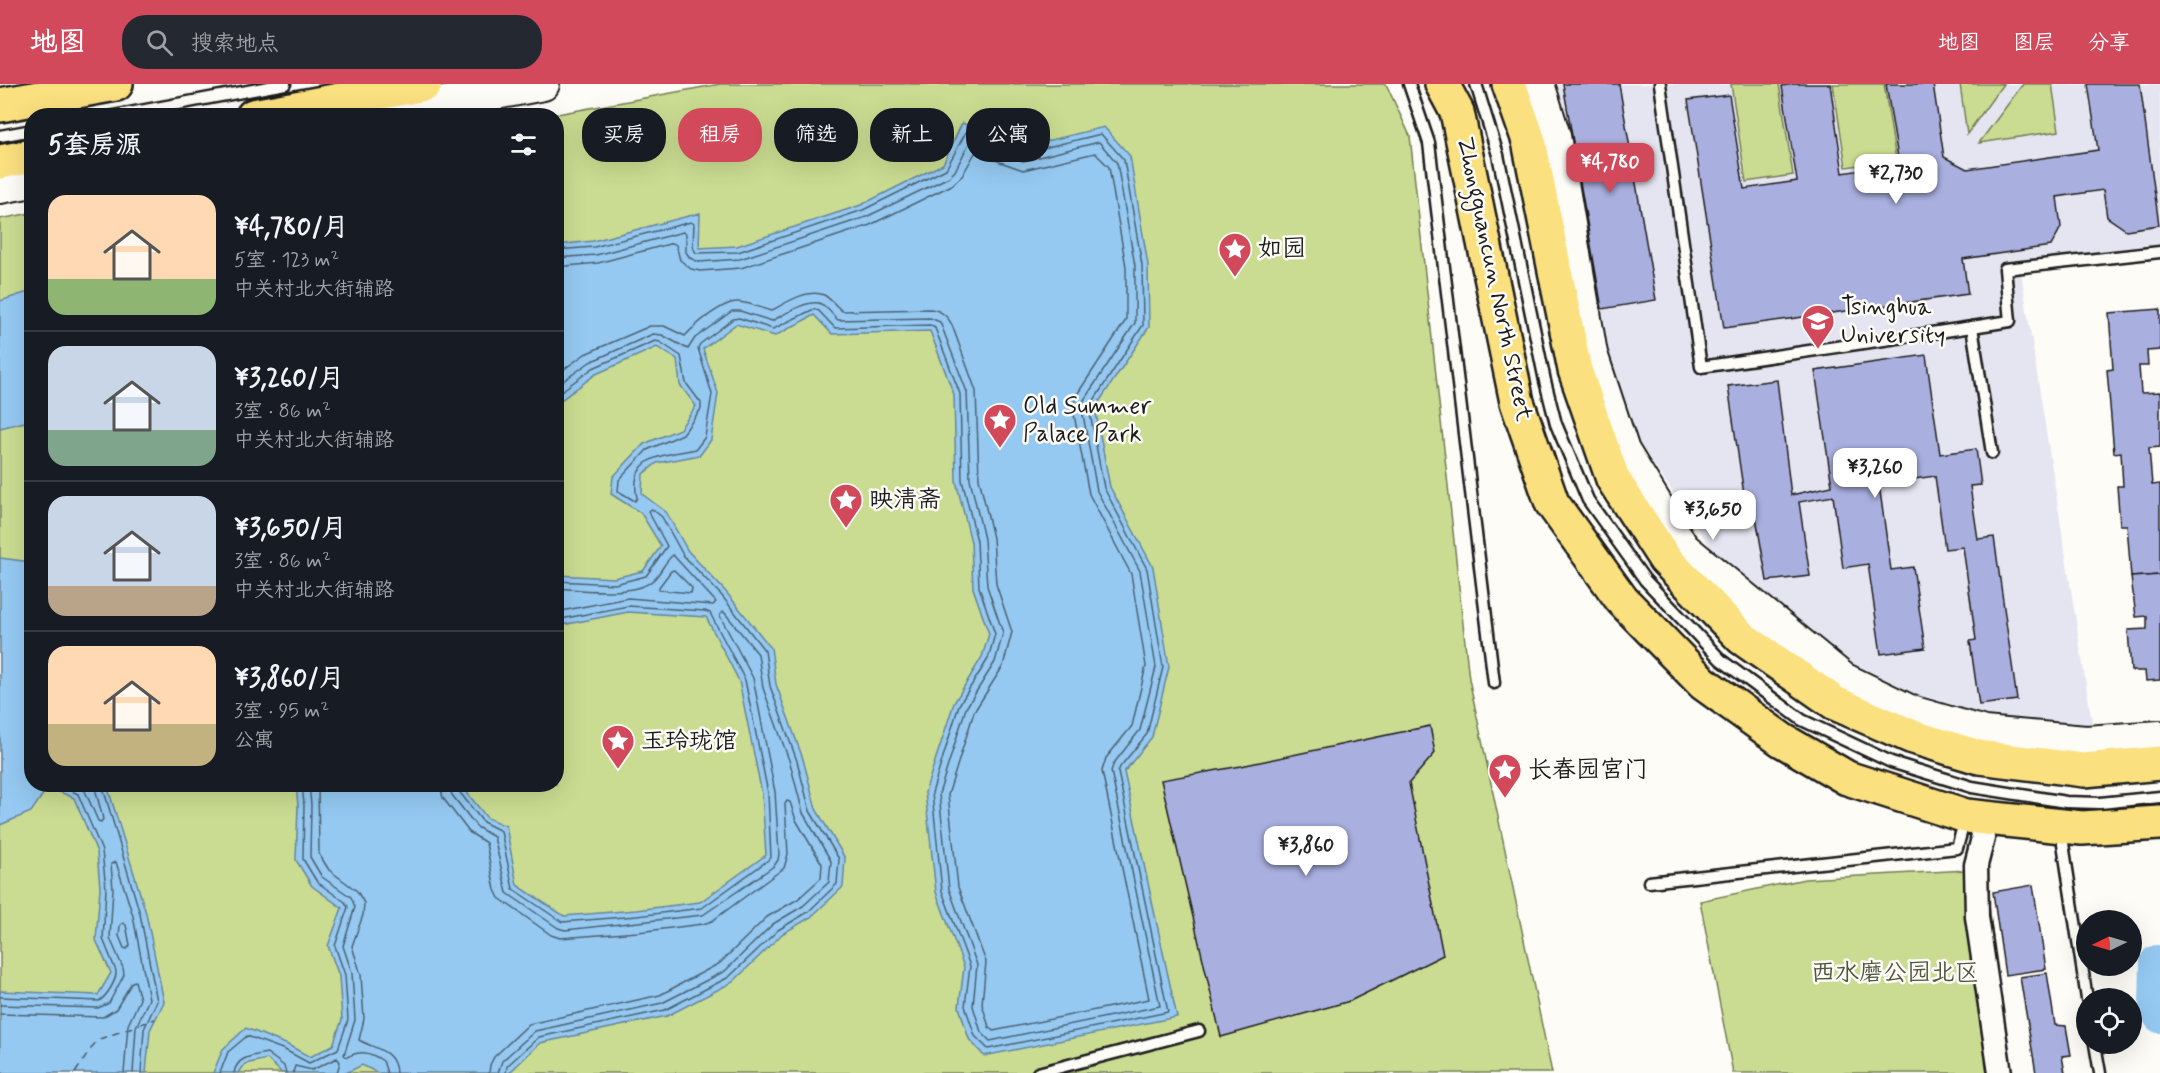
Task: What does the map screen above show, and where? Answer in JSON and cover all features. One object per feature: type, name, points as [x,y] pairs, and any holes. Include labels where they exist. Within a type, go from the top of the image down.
[{"type":"main road","points":[[0,105],[81,87],[116,84]]},
{"type":"main road","points":[[296,108],[424,84]]},
{"type":"main road","name":"Zhongguancun North Street","points":[[1442,84],[1457,112],[1517,402],[1552,503],[1622,600],[1703,683],[1782,740],[1847,778],[1971,817],[2082,828],[2160,823]]},
{"type":"main road","points":[[1509,84],[1529,141],[1575,370],[1613,479],[1665,559],[1742,638],[1835,703],[1913,737],[1978,757],[2084,770],[2160,763]]},
{"type":"main road","points":[[0,162],[24,158]]},
{"type":"street","points":[[418,108],[543,84]]},
{"type":"street","points":[[1538,84],[1554,136],[1591,354],[1623,451],[1683,548],[1843,679],[1911,712],[1984,733],[2086,742],[2160,737]]},
{"type":"street","points":[[0,187],[24,182]]},
{"type":"street","points":[[1971,817],[1983,838],[1976,865],[1977,917],[2000,1073]]},
{"type":"lane","points":[[156,108],[285,84]]},
{"type":"lane","points":[[1409,84],[1429,143],[1494,683]]},
{"type":"lane","name":"Zhongguancun North Street","points":[[1476,84],[1498,155],[1556,424],[1588,500],[1646,580],[1720,660],[1802,720],[1891,762],[1972,787],[2066,802],[2100,802],[2160,797]]},
{"type":"lane","points":[[1660,84],[1701,367],[2010,321],[2005,268],[2160,252]]},
{"type":"lane","points":[[0,136],[24,132]]},
{"type":"lane","points":[[1972,327],[1992,453]]},
{"type":"lane","points":[[1649,882],[1957,848],[1971,817]]},
{"type":"lane","points":[[2040,824],[2062,837],[2085,988]]},
{"type":"lane","points":[[1038,1073],[1199,1031]]},
{"type":"lane","points":[[2097,1054],[2100,1073]]},
{"type":"shaded area","name":"Tsinghua University","points":[[1558,84],[2160,84],[2160,257],[2021,272],[2093,729],[1999,729],[1916,705],[1863,671],[1719,560],[1621,417],[1586,283]]},
{"type":"green space","name":"Old Summer Palace Park","points":[[720,84],[1386,84],[1410,136],[1469,679],[1552,1073],[0,1073],[0,219],[24,214],[24,792],[564,792],[564,113],[582,109],[582,162],[666,162],[666,108],[590,108]]},
{"type":"green space","points":[[1731,84],[1779,84],[1793,175],[1746,182]]},
{"type":"green space","points":[[1833,84],[1884,84],[1896,160],[1846,167]]},
{"type":"green space","points":[[1960,84],[2003,84],[1967,134]]},
{"type":"green space","points":[[2023,84],[2052,84],[2059,131],[1979,143]]},
{"type":"green space","name":"西水磨公园北区","points":[[1985,869],[2008,1073],[1733,1073],[1700,901],[1805,879]]},
{"type":"water","points":[[962,123],[966,125],[966,162],[1050,162],[1050,140],[1104,127],[1130,156],[1148,265],[1149,327],[1095,408],[1110,487],[1153,567],[1169,667],[1152,737],[1124,772],[1177,1017],[984,1056],[969,1039],[959,1007],[964,967],[936,892],[925,792],[954,703],[982,657],[989,634],[973,588],[971,542],[956,481],[954,395],[930,331],[832,334],[814,315],[775,336],[736,324],[703,349],[718,393],[711,440],[700,455],[657,463],[643,474],[642,494],[666,512],[688,551],[726,592],[771,648],[776,684],[803,759],[816,809],[845,858],[843,887],[811,917],[782,934],[733,982],[667,1016],[540,1043],[509,1073],[378,1073],[362,1065],[346,1073],[282,1073],[267,1059],[245,1064],[239,1073],[213,1073],[223,1049],[246,1028],[288,1045],[310,1057],[333,1045],[342,1020],[339,976],[328,946],[342,908],[312,886],[296,860],[297,792],[467,792],[487,818],[506,826],[517,885],[564,916],[700,902],[766,855],[762,794],[739,681],[706,617],[628,612],[564,625],[564,575],[614,578],[643,571],[661,546],[641,513],[611,494],[613,477],[644,444],[680,429],[696,406],[680,385],[677,359],[657,347],[596,374],[564,398],[564,244],[593,241],[700,213],[699,248],[737,246],[861,205],[944,162],[954,162],[954,140]]},
{"type":"water","points":[[24,293],[24,422],[0,428],[0,301]]},
{"type":"water","points":[[0,558],[24,561],[24,792],[45,792],[31,812],[0,825]]},
{"type":"water","points":[[60,792],[109,792],[146,913],[164,1002],[150,1030],[146,1073],[0,1073],[0,991],[98,995],[111,973],[96,940],[100,888],[97,852],[74,798]]},
{"type":"building","points":[[1563,84],[1619,84],[1656,300],[1602,309]]},
{"type":"building","points":[[1830,84],[1843,173],[1899,164],[1886,84],[1933,84],[1944,157],[1967,169],[2098,150],[2088,84],[2140,84],[2159,225],[2126,230],[2107,217],[2103,190],[2057,197],[2061,227],[2051,246],[1963,259],[1968,294],[1724,328],[1688,100],[1729,95],[1744,189],[1797,181],[1782,86]]},
{"type":"building","points":[[2160,309],[2160,350],[2147,351],[2148,366],[2139,366],[2141,393],[2160,392],[2160,447],[2149,448],[2152,485],[2160,484],[2160,575],[2131,577],[2127,525],[2120,525],[2117,486],[2123,486],[2121,452],[2114,453],[2107,370],[2113,369],[2109,313]]},
{"type":"building","points":[[1926,355],[1940,454],[1976,449],[1981,485],[1970,486],[1978,539],[1994,537],[2017,700],[1979,705],[1970,641],[1976,640],[1963,547],[1945,549],[1935,476],[1879,484],[1891,570],[1913,567],[1925,648],[1881,654],[1868,564],[1843,568],[1833,496],[1799,502],[1810,576],[1767,581],[1754,506],[1746,508],[1728,386],[1777,380],[1791,495],[1832,486],[1815,371]]},
{"type":"building","points":[[2160,575],[2160,680],[2146,681],[2145,671],[2131,671],[2128,630],[2147,629],[2147,616],[2136,617],[2131,577]]},
{"type":"building","points":[[1430,726],[1435,753],[1409,783],[1443,955],[1350,1001],[1221,1037],[1161,780],[1241,766]]},
{"type":"building","points":[[2033,885],[2046,969],[2005,975],[1993,892]]},
{"type":"building","points":[[2047,973],[2055,1025],[2066,1026],[2071,1055],[2062,1056],[2065,1073],[2036,1073],[2020,977]]},
{"type":"waterway","points":[[2157,962],[2156,1008],[2160,1016]]},
{"type":"ferry route","points":[[75,1073],[97,1040],[155,1019]]},
{"type":"place","name":"如园","points":[[1235,278]]},
{"type":"place","name":"Tsinghua University","points":[[1818,350]]},
{"type":"place","name":"Old Summer Palace Park","points":[[1000,449]]},
{"type":"place","name":"映清斋","points":[[846,529]]},
{"type":"place","name":"玉玲珑馆","points":[[618,770]]},
{"type":"place","name":"长春园宫门","points":[[1505,799]]}]
